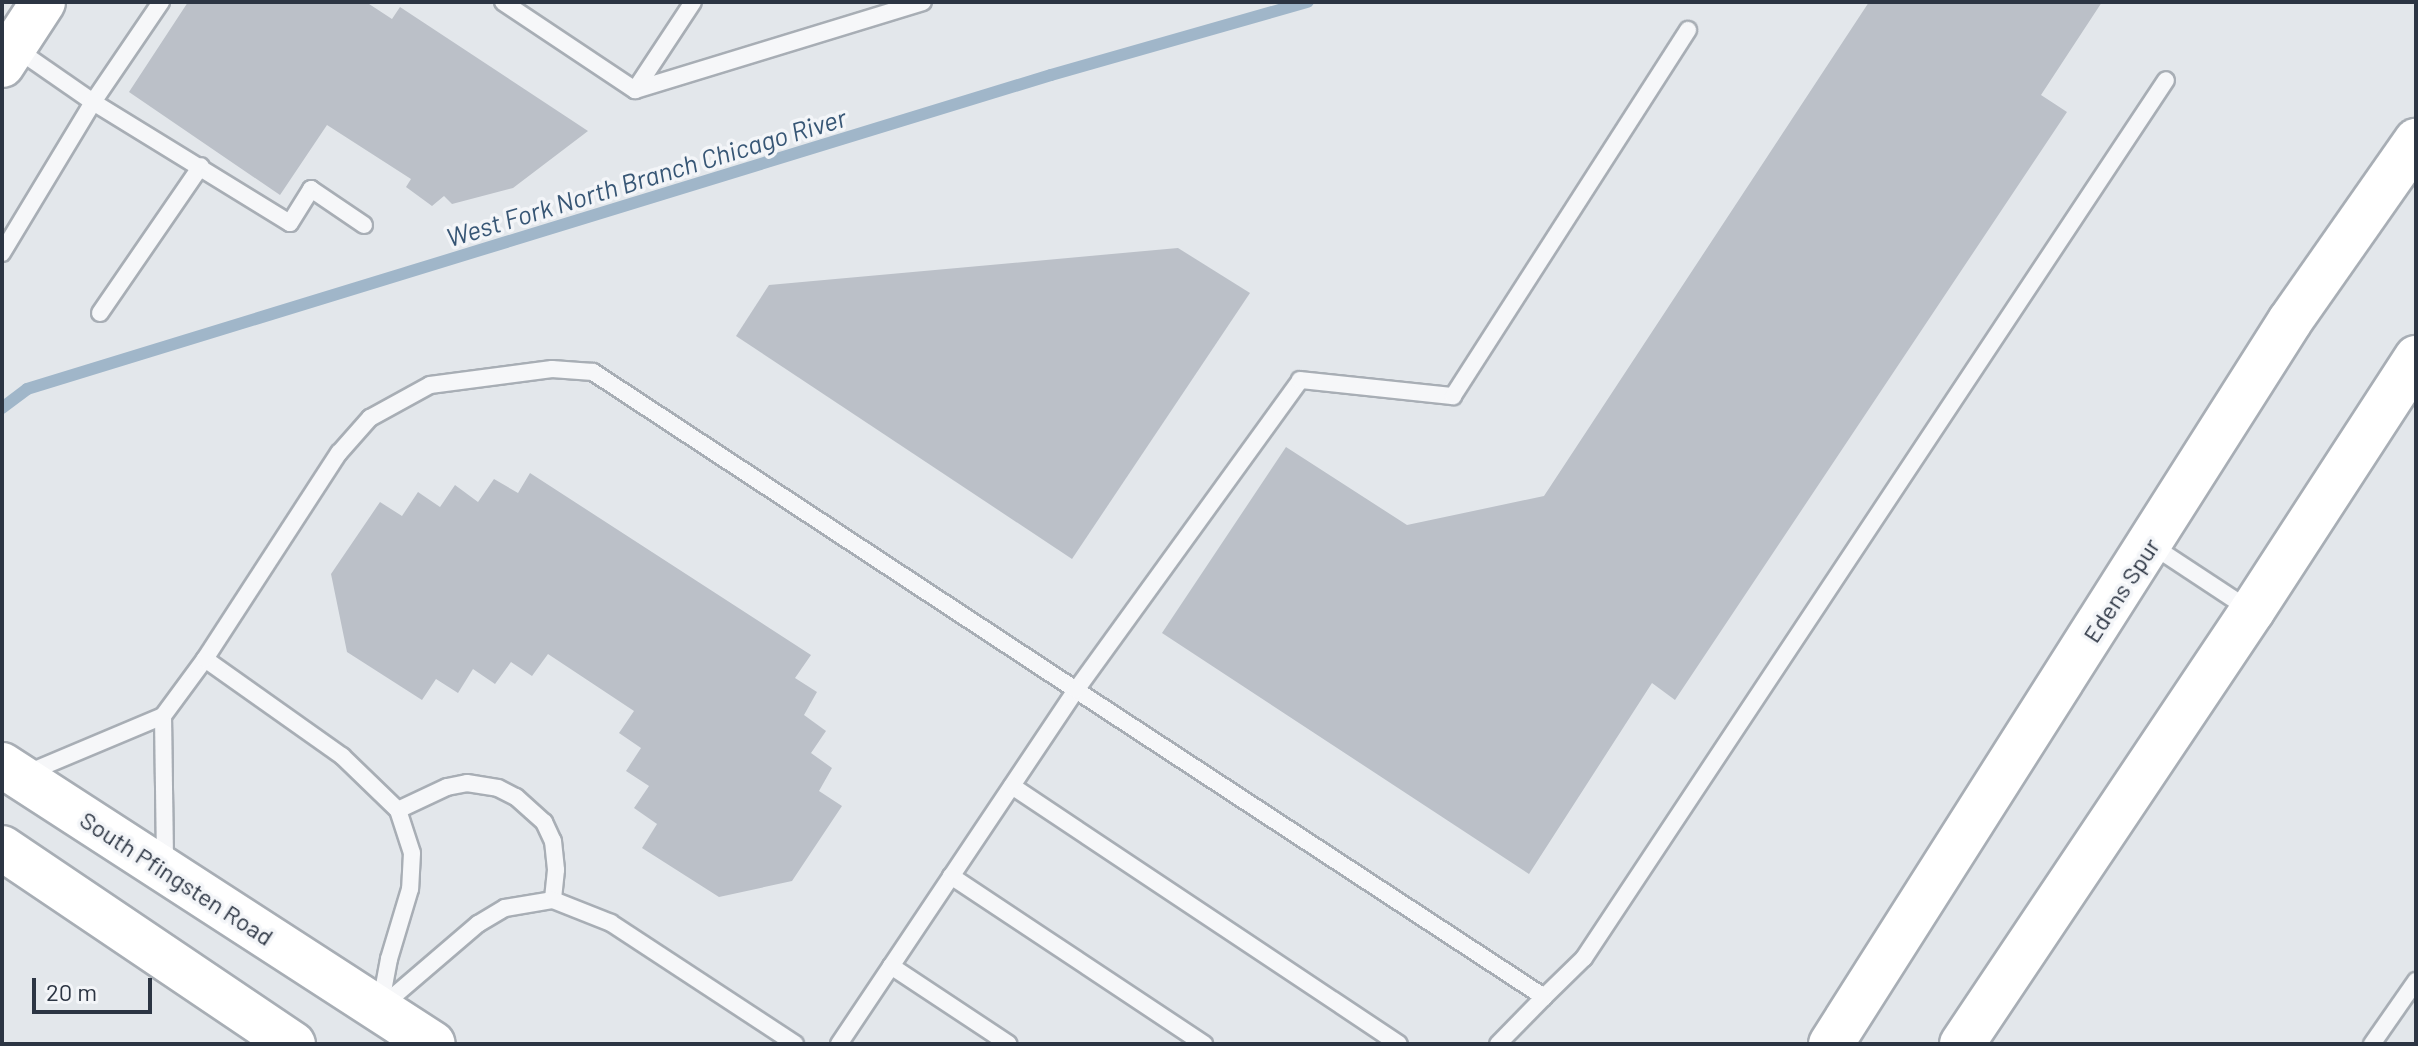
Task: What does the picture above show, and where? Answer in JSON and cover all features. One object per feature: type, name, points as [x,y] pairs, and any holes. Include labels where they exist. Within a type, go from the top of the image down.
[{"type":"main road","points":[[8,56],[43,2]]},
{"type":"main road","name":"Edens Spur","points":[[1831,1044],[2290,321],[2416,141]]},
{"type":"main road","points":[[1962,1044],[2252,611],[2416,358]]},
{"type":"main road","name":"South Pfingsten Road","points":[[11,771],[433,1044]]},
{"type":"main road","points":[[2,848],[293,1044]]},
{"type":"lane","points":[[2,253],[93,102],[161,2]]},
{"type":"lane","points":[[503,2],[635,90]]},
{"type":"lane","points":[[635,90],[693,2]]},
{"type":"lane","points":[[635,90],[923,2]]},
{"type":"lane","points":[[839,1044],[1076,690],[1300,380],[1453,396],[1688,30]]},
{"type":"lane","points":[[8,56],[93,102],[290,223],[311,189],[364,225]]},
{"type":"lane","points":[[1498,1044],[1584,958],[2166,80]]},
{"type":"lane","points":[[100,313],[201,166]]},
{"type":"lane","points":[[11,771],[163,716],[205,659],[339,453],[370,418],[430,385],[552,369],[593,372],[1544,997]]},
{"type":"lane","points":[[2150,544],[2252,611]]},
{"type":"lane","points":[[205,659],[342,756],[398,810],[412,853],[410,889],[389,959],[380,1008]]},
{"type":"lane","points":[[163,716],[165,871]]},
{"type":"lane","points":[[398,810],[447,787],[467,783],[498,788],[516,797],[544,822],[553,841],[556,870],[553,900]]},
{"type":"lane","points":[[1012,786],[1399,1044]]},
{"type":"lane","points":[[951,876],[1204,1044]]},
{"type":"lane","points":[[380,1008],[478,924],[505,908],[553,900],[611,923],[795,1044]]},
{"type":"lane","points":[[891,966],[1009,1044]]},
{"type":"lane","points":[[2372,1044],[2416,981]]},
{"type":"building","points":[[188,2],[366,2],[392,19],[400,7],[588,131],[513,188],[452,204],[444,196],[432,206],[406,187],[411,179],[327,125],[280,195],[129,92]]},
{"type":"building","points":[[1869,2],[2102,2],[2041,95],[2067,112],[1675,700],[1652,683],[1529,874],[1162,633],[1286,447],[1407,525],[1544,496]]},
{"type":"building","points":[[1178,248],[1250,293],[1072,559],[736,336],[769,285]]},
{"type":"building","points":[[530,473],[811,655],[795,678],[817,692],[804,715],[826,731],[811,753],[832,768],[819,791],[842,806],[792,881],[719,897],[642,848],[657,824],[634,808],[649,786],[626,771],[641,748],[619,733],[634,711],[548,654],[532,676],[511,662],[495,684],[473,669],[458,693],[436,679],[422,700],[347,652],[331,574],[380,502],[402,516],[418,492],[440,507],[455,485],[478,502],[494,479],[518,493]]},
{"type":"waterway","name":"West Fork North Branch Chicago River","points":[[2,408],[27,389],[1051,75],[1308,2]]}]
